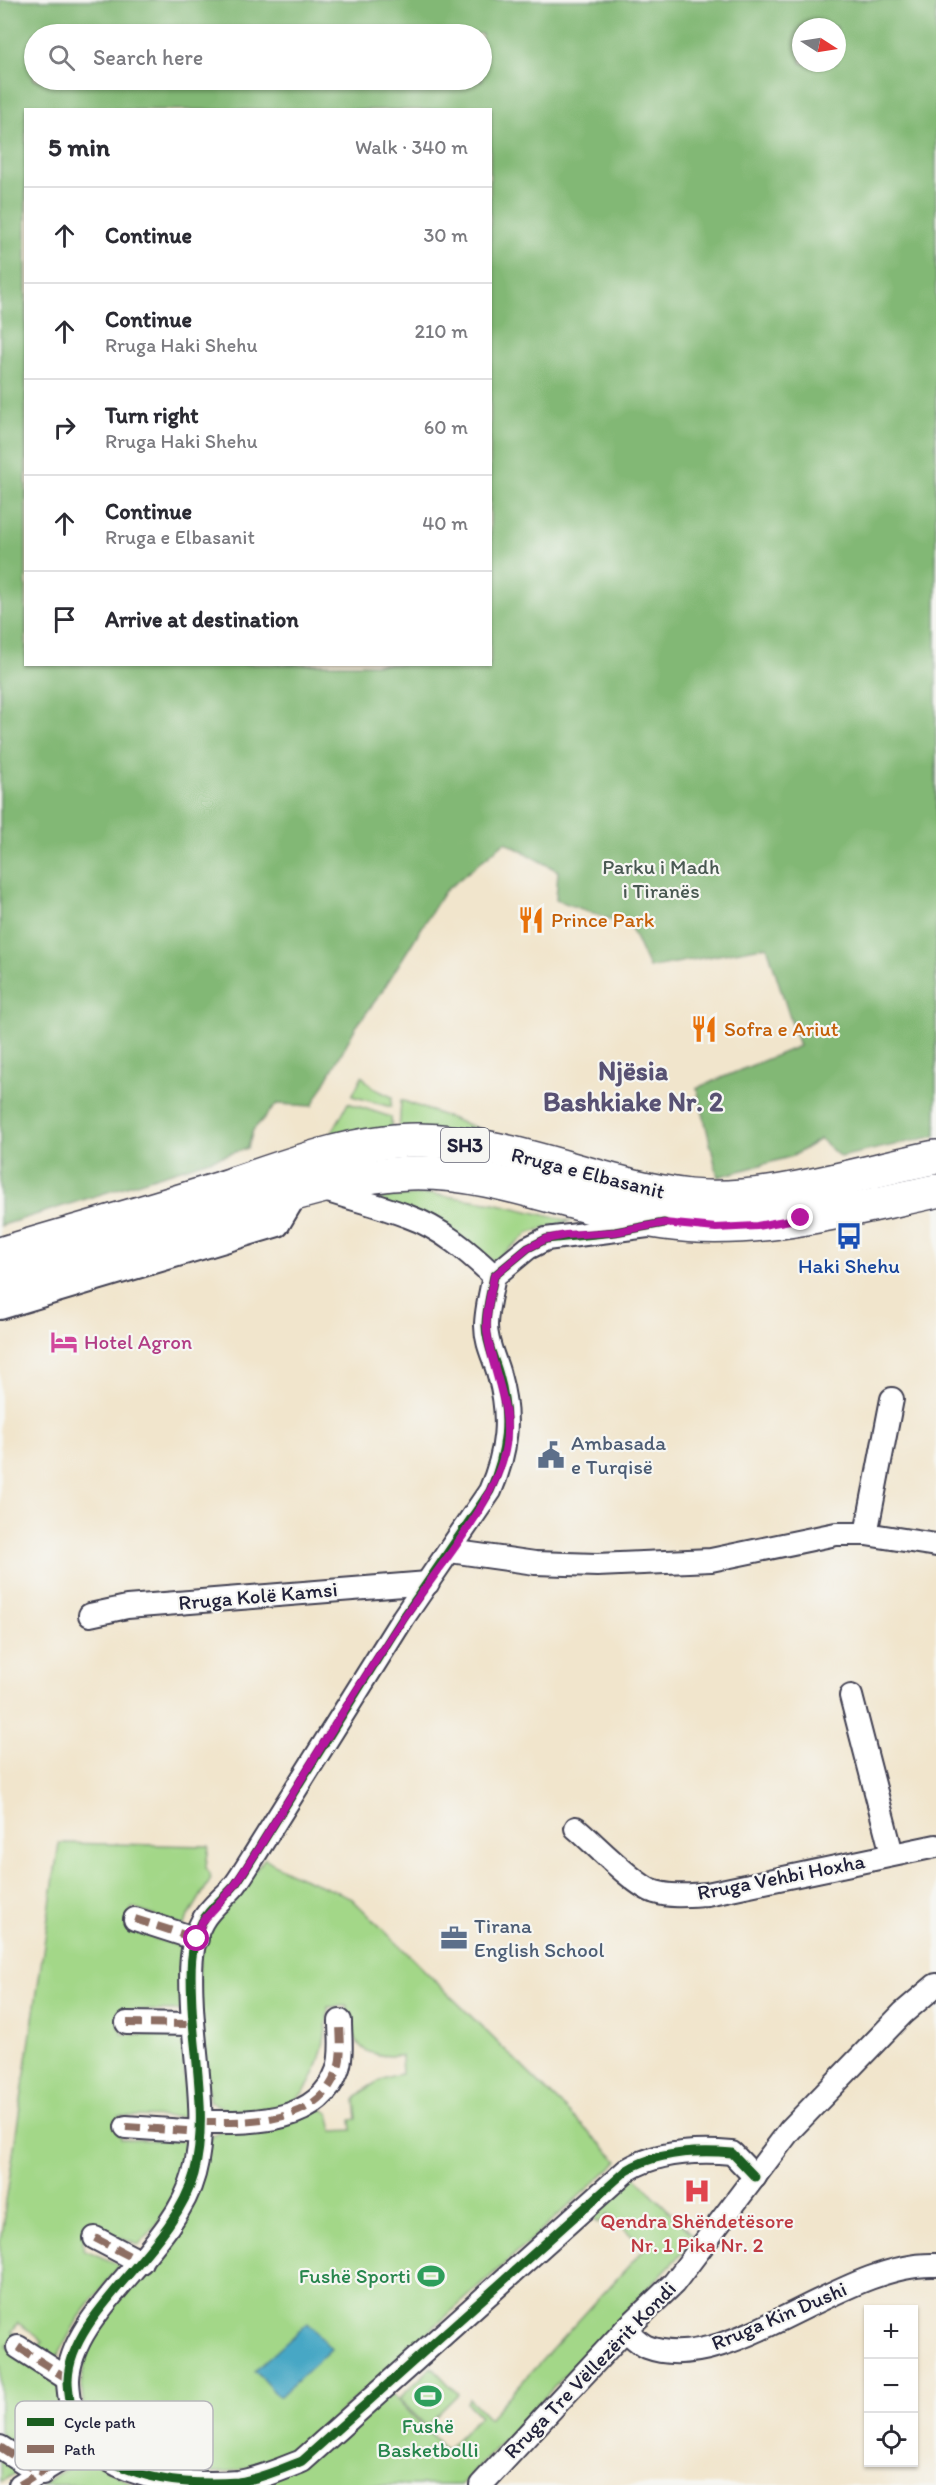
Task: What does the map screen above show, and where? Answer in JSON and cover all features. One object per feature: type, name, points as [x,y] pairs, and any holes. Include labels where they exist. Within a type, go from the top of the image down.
[{"type":"main road","name":"Rruga e Elbasanit","points":[[0,1254],[298,1163],[376,1144],[419,1140],[476,1146],[664,1192],[713,1197],[779,1190],[936,1157]]},
{"type":"main road","name":"Rruga e Elbasanit","points":[[0,1287],[307,1190],[372,1176],[407,1173],[462,1175],[580,1205],[664,1223],[716,1228],[757,1226],[936,1191]]},
{"type":"street","points":[[0,1308],[279,1225],[307,1190],[408,1216],[430,1226],[455,1242],[494,1276]]},
{"type":"street","points":[[71,2401],[68,2379],[77,2344],[102,2306],[170,2226],[189,2192],[198,2158],[200,2127],[190,1980],[202,1922],[235,1885],[428,1582],[490,1491],[506,1446],[507,1411],[499,1373],[490,1353],[486,1327],[494,1276],[528,1248],[546,1239],[566,1235],[615,1232],[664,1223]]},
{"type":"street","points":[[866,1534],[892,1399]]},
{"type":"street","points":[[450,1551],[536,1563],[652,1563],[711,1560],[836,1534],[866,1534],[936,1545]]},
{"type":"street","name":"Rruga Kolë Kamsi","points":[[90,1615],[127,1607],[428,1582]]},
{"type":"street","points":[[851,1696],[892,1854]]},
{"type":"street","name":"Rruga Vehbi Hoxha","points":[[576,1828],[641,1885],[654,1892],[678,1895],[707,1894],[936,1846]]},
{"type":"street","points":[[135,1919],[197,1939]]},
{"type":"street","name":"Rruga Tre Vëllezërit Kondi","points":[[481,2485],[674,2283],[790,2130],[903,2013],[936,1985]]},
{"type":"street","points":[[126,2127],[200,2127],[274,2119],[296,2113],[315,2101],[337,2072],[340,2057],[340,2021]]},
{"type":"street","points":[[127,2023],[193,2024]]},
{"type":"street","points":[[129,2470],[168,2481],[216,2484],[240,2482],[302,2462],[627,2170],[645,2160],[714,2152],[732,2153],[755,2177]]},
{"type":"street","points":[[95,2238],[141,2262]]},
{"type":"street","name":"Rruga Kin Dushi","points":[[626,2331],[646,2347],[678,2351],[708,2348],[774,2323],[814,2302],[886,2271],[914,2264],[936,2265]]},
{"type":"street","points":[[18,2347],[68,2379]]},
{"type":"street","points":[[0,2447],[15,2457]]},
{"type":"street","points":[[36,2470],[42,2474]]},
{"type":"street","points":[[20,2485],[48,2470]]},
{"type":"green space","name":"Parku i Madh i Tiranës","points":[[0,0],[936,0],[936,1136],[840,1157],[820,1139],[793,1156],[718,1177],[697,1088],[799,1046],[767,946],[649,968],[630,926],[556,900],[558,871],[505,842],[444,892],[381,993],[356,1027],[312,1106],[277,1104],[253,1130],[248,1148],[0,1226]]},
{"type":"green space","points":[[362,1076],[373,1088],[392,1097],[391,1107],[352,1096]]},
{"type":"green space","points":[[401,1100],[515,1142],[399,1131]]},
{"type":"green space","points":[[348,1103],[391,1117],[392,1131],[326,1144]]},
{"type":"green space","points":[[431,1194],[494,1203],[570,1221],[529,1233],[494,1261],[377,1198]]},
{"type":"green space","points":[[59,1843],[209,1846],[206,1867],[211,1879],[183,1926],[132,1908],[126,1925],[128,1930],[182,1947],[183,2007],[180,2011],[119,2010],[119,2028],[122,2028],[122,2034],[182,2036],[187,2112],[183,2117],[119,2116],[118,2134],[121,2134],[121,2139],[186,2143],[177,2185],[166,2211],[139,2245],[89,2227],[82,2244],[85,2245],[83,2249],[120,2265],[78,2319],[56,2359],[37,2347],[43,2341],[18,2323],[12,2331],[16,2334],[7,2346],[60,2387],[62,2401],[15,2401],[15,2446],[0,2437],[0,2242]]},
{"type":"green space","points":[[265,1858],[295,1875],[350,1897],[618,2161],[307,2442],[254,2467],[216,2473],[197,2473],[173,2470],[213,2470],[213,2401],[83,2401],[84,2363],[100,2326],[179,2230],[189,2205],[208,2139],[218,2133],[322,2109],[329,2113],[333,2131],[352,2130],[351,2120],[357,2119],[355,2100],[359,2095],[376,2082],[402,2074],[401,2056],[369,2052],[358,2043],[347,2006],[328,2007],[324,2042],[316,2069],[311,2081],[297,2098],[278,2106],[245,2110],[232,2110],[209,2101],[199,1997],[200,1958],[203,1945],[223,1911]]},
{"type":"green space","points":[[634,2176],[696,2238],[461,2485],[260,2485],[391,2393],[446,2450],[480,2416],[467,2403],[469,2398],[489,2418],[645,2248],[608,2214],[598,2223],[589,2213]]},
{"type":"green space","name":"Fushë Basketbolli","points":[[432,2367],[458,2394],[426,2426],[399,2399]]},
{"type":"green space","points":[[0,2455],[18,2472],[0,2482]]},
{"type":"green space","points":[[64,2470],[109,2470],[137,2485],[40,2485]]},
{"type":"water","points":[[308,2323],[331,2349],[279,2397],[255,2371]]},
{"type":"marked path","points":[[135,1919],[197,1939]]},
{"type":"marked path","points":[[201,2122],[239,2122],[279,2117],[298,2111],[314,2102],[327,2089],[339,2065],[340,2021]]},
{"type":"marked path","points":[[127,2023],[193,2024]]},
{"type":"marked path","points":[[126,2127],[200,2132]]},
{"type":"marked path","points":[[95,2238],[141,2262]]},
{"type":"marked path","points":[[18,2347],[68,2379]]},
{"type":"marked path","points":[[0,2447],[15,2457]]},
{"type":"marked path","points":[[36,2470],[42,2474]]},
{"type":"marked path","points":[[20,2485],[44,2470]]},
{"type":"cycle path","points":[[70,2401],[68,2380],[73,2354],[86,2329],[166,2229],[183,2202],[194,2174],[198,2154],[200,2112],[191,1975],[194,1942],[202,1922],[241,1877],[403,1618],[490,1491],[496,1477],[503,1448],[506,1420],[503,1390],[486,1333],[494,1276],[528,1248],[546,1239],[615,1232],[664,1223]]},
{"type":"cycle path","points":[[130,2470],[161,2479],[223,2483],[246,2481],[302,2461],[627,2170],[664,2156],[691,2152],[719,2152],[732,2153],[755,2177]]},
{"type":"place","name":"Prince Park","points":[[531,920]]},
{"type":"place","name":"Sofra e Ariut","points":[[704,1029]]},
{"type":"place","name":"Haki Shehu","points":[[849,1236]]},
{"type":"place","name":"Hotel Agron","points":[[64,1342]]},
{"type":"place","name":"Ambasada e Turqisë","points":[[551,1455]]},
{"type":"place","name":"Tirana English School","points":[[454,1938]]},
{"type":"place","name":"Qendra Shëndetësore Nr. 1 Pika Nr. 2","points":[[697,2191]]},
{"type":"place","name":"Fushë Sporti","points":[[431,2276]]},
{"type":"place","name":"Fushë Basketbolli","points":[[428,2396]]},
{"type":"district","name":"Njësia Bashkiake Nr. 2","points":[[633,1086]]},
{"type":"route","points":[[197,1939],[202,1922],[235,1885],[404,1618],[490,1491],[506,1446],[507,1411],[499,1373],[490,1353],[486,1327],[494,1276],[528,1248],[546,1239],[566,1235],[615,1232],[664,1223],[716,1228],[757,1226],[801,1218]]}]
